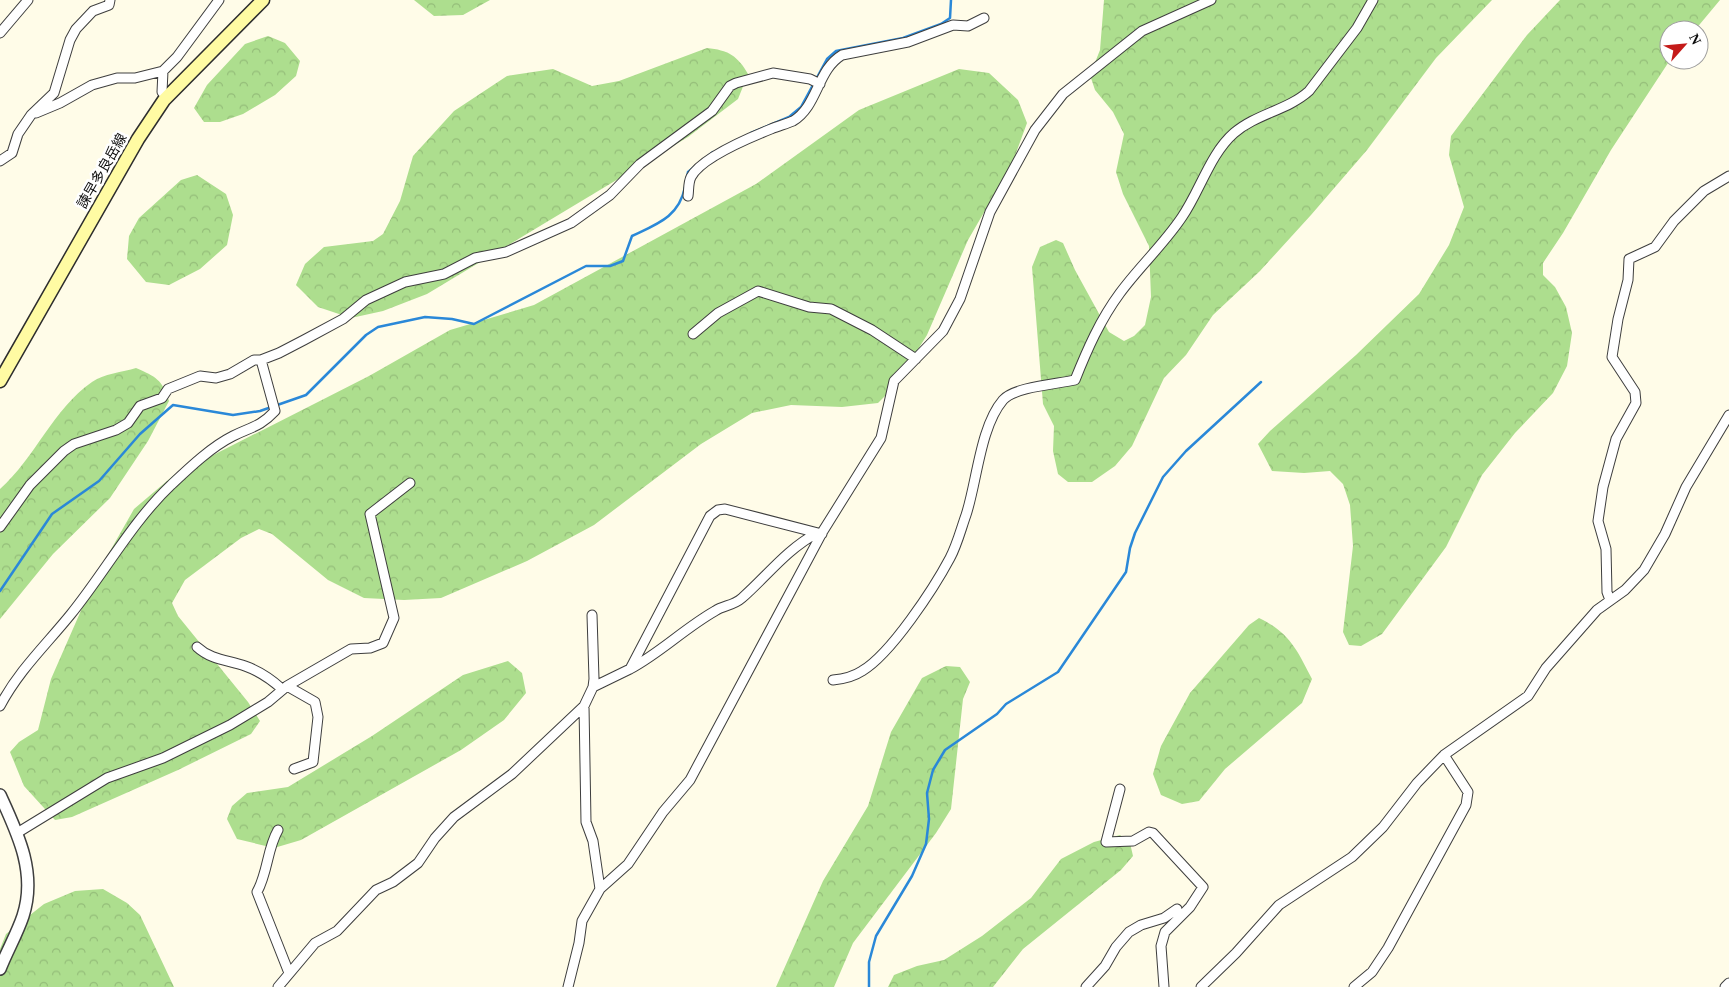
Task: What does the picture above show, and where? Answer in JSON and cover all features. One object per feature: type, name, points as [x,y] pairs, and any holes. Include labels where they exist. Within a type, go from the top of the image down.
[{"type":"main road","name":"諫早多良岳線","points":[[0,381],[138,139],[167,96],[263,0]]},
{"type":"street","points":[[0,33],[28,0]]},
{"type":"street","points":[[0,161],[12,153],[18,134],[31,115],[54,93],[70,40],[76,29],[93,11],[109,5],[110,0]]},
{"type":"street","points":[[31,115],[60,103],[92,85],[117,78],[135,78],[163,71],[176,57],[219,0]]},
{"type":"street","points":[[568,987],[579,943],[582,920],[600,889],[628,864],[663,812],[690,780],[819,534],[881,438],[894,381],[943,331],[960,299],[990,212],[1035,130],[1063,94],[1142,31],[1211,0]]},
{"type":"street","points":[[833,680],[844,680],[863,671],[880,655],[936,582],[957,540],[969,503],[987,432],[1003,400],[1012,393],[1075,380],[1100,323],[1120,293],[1182,217],[1218,154],[1232,135],[1245,124],[1301,98],[1310,91],[1357,28],[1373,0]]},
{"type":"street","points":[[688,196],[690,180],[694,173],[708,160],[770,129],[792,121],[806,110],[830,65],[842,55],[908,42],[953,26],[968,26],[984,18]]},
{"type":"street","points":[[163,71],[162,92],[167,96]]},
{"type":"street","points":[[0,527],[30,485],[64,451],[74,444],[116,430],[128,423],[140,406],[162,398],[168,389],[200,376],[216,378],[230,374],[254,360],[261,360],[279,353],[343,319],[366,300],[405,282],[444,274],[475,258],[506,252],[571,223],[610,195],[640,164],[712,111],[730,86],[736,83],[773,74],[810,80],[820,84]]},
{"type":"street","points":[[1610,600],[1607,592],[1606,549],[1598,521],[1603,487],[1616,439],[1636,403],[1635,392],[1612,357],[1628,280],[1629,259],[1655,248],[1674,221],[1704,191],[1729,176]]},
{"type":"street","points":[[693,334],[718,313],[758,291],[809,307],[831,309],[872,330],[916,359]]},
{"type":"street","points":[[0,706],[12,683],[71,614],[131,532],[170,486],[210,452],[233,436],[263,423],[275,412],[261,360]]},
{"type":"street","points":[[1201,987],[1236,953],[1280,905],[1352,857],[1384,827],[1417,783],[1444,755],[1528,696],[1546,668],[1597,610],[1625,590],[1644,570],[1665,534],[1686,487],[1729,415]]},
{"type":"street","points":[[17,833],[107,778],[163,758],[230,725],[268,702],[284,688],[352,649],[370,648],[383,643],[394,618],[370,514],[410,483]]},
{"type":"street","points":[[630,669],[710,516],[718,510],[725,509],[819,534]]},
{"type":"street","points":[[593,687],[645,661],[715,610],[730,606],[742,598],[798,544],[819,534]]},
{"type":"street","points":[[278,987],[315,944],[337,931],[376,890],[393,882],[418,863],[435,838],[454,817],[512,774],[584,706],[593,687],[592,661],[594,641],[592,615]]},
{"type":"street","points":[[197,647],[207,656],[246,666],[270,678],[284,688],[315,702],[318,717],[313,762],[294,769]]},
{"type":"street","points":[[584,706],[586,822],[593,841],[600,889]]},
{"type":"street","points":[[1354,987],[1372,972],[1388,948],[1466,805],[1468,792],[1444,755]]},
{"type":"street","points":[[1120,789],[1106,842],[1133,841],[1149,832],[1153,833],[1203,887],[1165,932],[1161,946],[1164,987]]},
{"type":"street","points":[[0,795],[17,833],[27,863],[28,890],[22,918],[0,969]]},
{"type":"street","points":[[278,830],[272,841],[263,881],[257,892],[290,974]]},
{"type":"street","points":[[1086,987],[1106,966],[1116,947],[1129,932],[1141,925],[1164,918],[1195,898]]},
{"type":"street","points":[[1170,901],[1177,909]]},
{"type":"street","points":[[1726,987],[1729,984]]},
{"type":"green space","points":[[414,0],[490,0],[463,15],[434,16]]},
{"type":"green space","points":[[1104,0],[1492,0],[1436,58],[1367,150],[1311,215],[1260,271],[1213,315],[1186,355],[1164,378],[1132,446],[1115,466],[1092,482],[1068,482],[1058,474],[1053,451],[1054,426],[1043,404],[1032,267],[1040,247],[1056,240],[1063,243],[1075,270],[1109,332],[1124,341],[1134,336],[1145,325],[1151,297],[1149,246],[1123,194],[1116,172],[1124,134],[1113,112],[1095,90],[1090,75],[1100,50]]},
{"type":"green space","points":[[1560,0],[1720,0],[1703,20],[1659,20],[1659,70],[1663,70],[1611,150],[1563,233],[1543,263],[1543,275],[1555,287],[1566,307],[1572,333],[1567,366],[1553,393],[1515,433],[1482,475],[1446,547],[1382,634],[1361,646],[1349,645],[1343,632],[1353,546],[1350,505],[1343,484],[1330,471],[1304,473],[1272,471],[1258,444],[1270,431],[1356,355],[1419,294],[1449,245],[1464,207],[1449,155],[1451,136],[1527,35]]},
{"type":"green space","points":[[268,36],[285,43],[300,61],[296,76],[275,95],[243,114],[220,122],[204,122],[194,108],[207,85],[245,44]]},
{"type":"green space","points":[[707,48],[721,50],[732,55],[748,74],[738,99],[688,137],[427,294],[383,311],[351,318],[318,307],[296,285],[305,264],[324,247],[373,241],[383,234],[400,201],[413,156],[454,111],[507,76],[553,69],[592,86],[619,81]]},
{"type":"green space","points":[[959,69],[989,73],[1018,100],[1027,123],[1012,164],[968,240],[927,335],[895,386],[878,403],[842,407],[791,405],[752,413],[701,444],[594,525],[527,561],[441,598],[404,600],[364,598],[328,580],[272,534],[259,529],[241,538],[185,580],[172,603],[178,616],[248,702],[260,721],[251,734],[178,770],[72,817],[55,820],[24,786],[10,752],[19,742],[38,730],[51,679],[97,574],[134,509],[174,475],[369,376],[450,330],[534,305],[756,184],[859,110]]},
{"type":"green space","points":[[197,175],[226,194],[233,215],[227,245],[200,269],[169,285],[146,282],[127,259],[129,236],[139,218],[181,180]]},
{"type":"green space","points":[[136,368],[149,374],[161,383],[169,401],[148,441],[110,498],[53,554],[0,619],[0,489],[24,463],[55,420],[78,393],[102,377]]},
{"type":"green space","points":[[1259,618],[1278,630],[1292,643],[1312,679],[1302,703],[1225,769],[1199,801],[1182,804],[1161,795],[1153,774],[1161,746],[1190,693],[1249,625]]},
{"type":"green space","points":[[508,661],[522,673],[526,693],[504,720],[461,750],[301,840],[274,848],[237,839],[227,819],[232,806],[247,793],[288,787],[372,736],[463,675]]},
{"type":"green space","points":[[946,666],[960,667],[970,682],[963,699],[951,809],[936,833],[853,943],[834,987],[776,987],[823,881],[868,806],[891,732],[922,678]]},
{"type":"green space","points":[[1120,835],[1130,843],[1133,856],[1121,870],[1023,949],[993,987],[888,987],[894,975],[917,966],[944,960],[982,936],[1031,898],[1061,859],[1094,842]]},
{"type":"green space","points":[[103,889],[127,903],[140,915],[174,987],[0,987],[0,949],[6,934],[44,904],[75,891]]},
{"type":"waterway","points":[[751,133],[789,117],[801,107],[827,59],[836,51],[903,38],[941,24],[950,18],[951,0]]},
{"type":"waterway","points":[[687,177],[688,172],[713,152]]},
{"type":"waterway","points":[[0,591],[52,514],[99,481],[140,434],[173,405],[233,415],[260,411],[306,395],[366,335],[378,327],[425,317],[452,319],[474,324],[586,266],[610,266],[623,261],[632,236],[658,223],[672,213],[678,206],[685,187]]},
{"type":"waterway","points":[[869,987],[869,962],[876,936],[912,876],[926,844],[929,819],[927,793],[933,770],[945,750],[997,714],[1006,704],[1058,672],[1126,572],[1135,533],[1163,477],[1186,451],[1261,382]]}]
